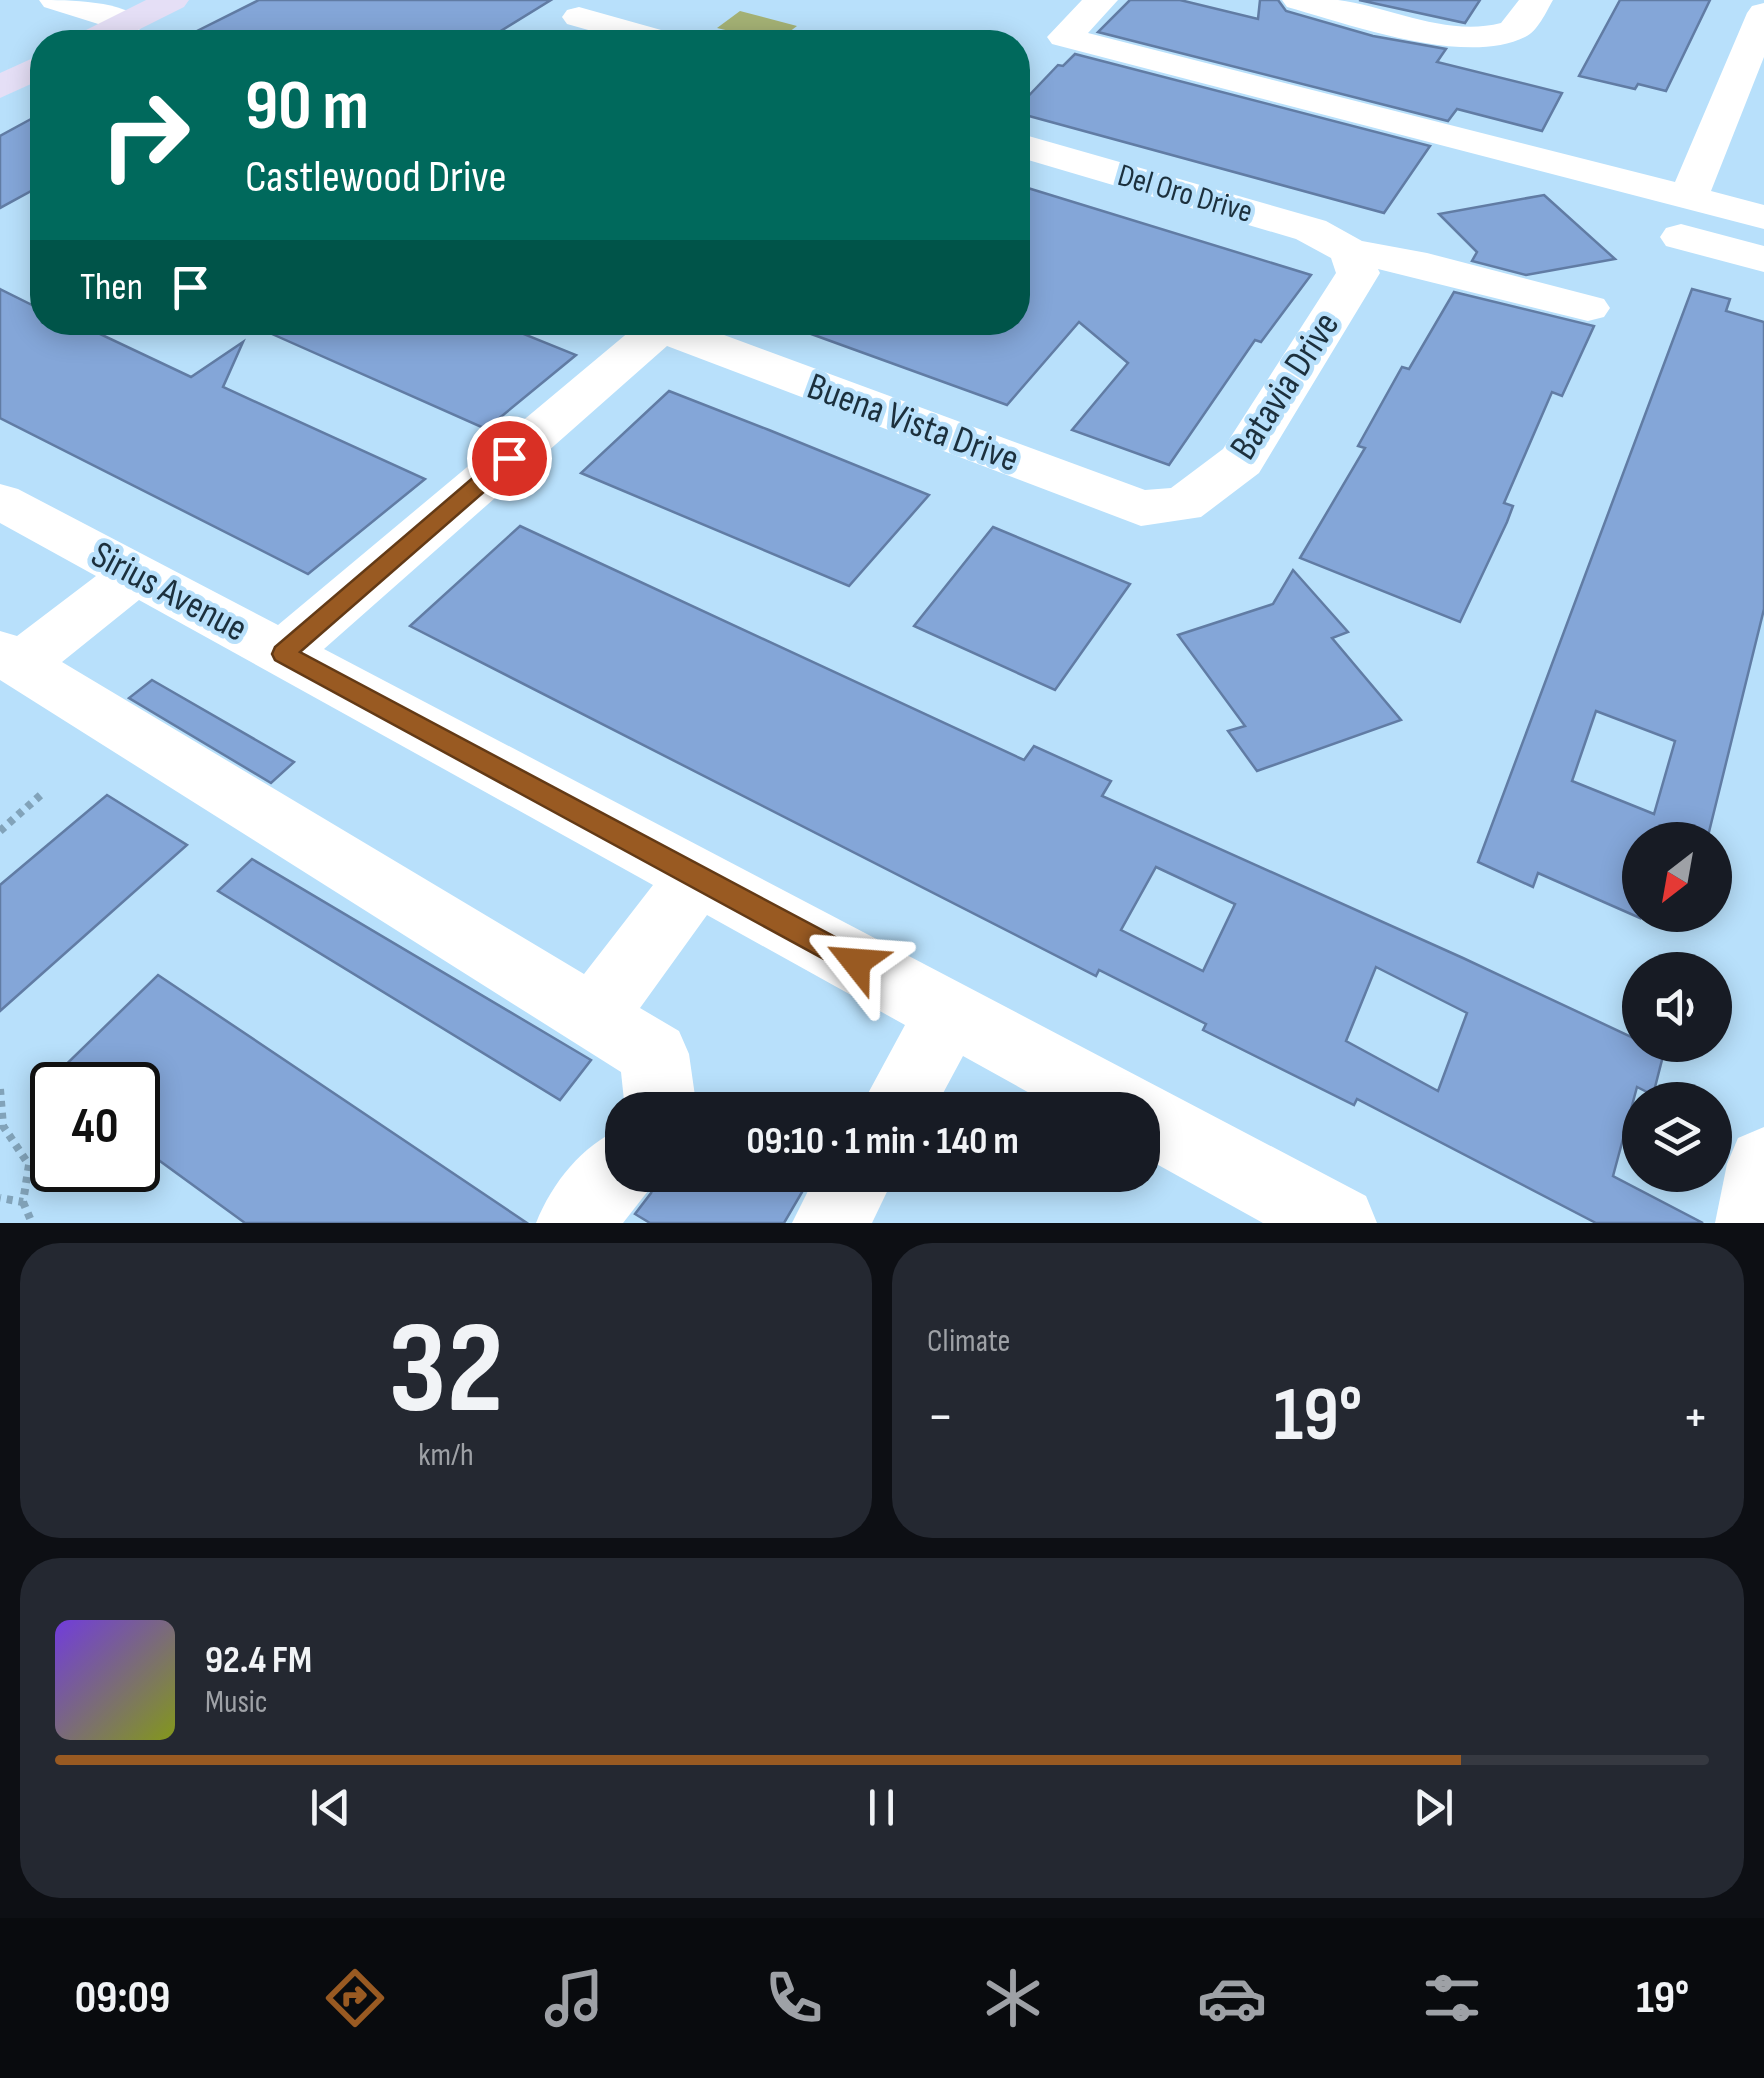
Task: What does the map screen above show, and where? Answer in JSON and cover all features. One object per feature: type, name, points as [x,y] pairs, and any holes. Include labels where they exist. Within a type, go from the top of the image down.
[{"type":"main road","points":[[113,30],[172,0]]},
{"type":"main road","points":[[0,87],[30,72]]},
{"type":"street","points":[[56,0],[127,23]]},
{"type":"street","points":[[1101,0],[1064,37],[1685,217],[1764,259]]},
{"type":"street","points":[[1319,2],[1464,36],[1494,36],[1517,28],[1536,0]]},
{"type":"street","points":[[1685,217],[1764,12]]},
{"type":"street","points":[[578,17],[624,30]]},
{"type":"street","name":"Del Oro Drive","points":[[1030,148],[1311,230],[1349,251],[1427,266],[1588,308]]},
{"type":"street","points":[[1685,217],[1764,217]]},
{"type":"street","name":"Batavia Drive","points":[[1184,506],[1242,461],[1358,273],[1349,251]]},
{"type":"street","points":[[283,654],[642,335]]},
{"type":"street","name":"Buena Vista Drive","points":[[680,335],[1141,508],[1184,506]]},
{"type":"street","name":"Sirius Avenue","points":[[0,501],[1097,1092]]},
{"type":"street","points":[[136,574],[10,658],[654,1054],[659,1092]]},
{"type":"street","points":[[594,1016],[697,877]]},
{"type":"street","points":[[905,1092],[950,1013]]},
{"type":"street","points":[[1160,1127],[1339,1223]]},
{"type":"street","points":[[1753,1223],[1764,1164]]},
{"type":"street","points":[[574,1223],[605,1186]]},
{"type":"street","points":[[830,1223],[848,1192]]},
{"type":"path","points":[[0,831],[44,792]]},
{"type":"path","points":[[0,1088],[3,1126],[29,1166],[23,1202],[32,1223]]},
{"type":"path","points":[[0,1198],[23,1202]]},
{"type":"shaded area","points":[[740,11],[797,26],[792,30],[717,28]]},
{"type":"building","points":[[259,0],[551,0],[502,30],[199,30]]},
{"type":"building","points":[[1130,0],[1180,0],[1258,19],[1260,0],[1278,0],[1286,11],[1373,36],[1446,49],[1437,62],[1562,93],[1542,131],[1457,109],[1448,121],[1098,32]]},
{"type":"building","points":[[1359,0],[1480,0],[1465,23]]},
{"type":"building","points":[[1620,0],[1710,0],[1666,91],[1638,84],[1635,89],[1579,76]]},
{"type":"building","points":[[1075,54],[1430,146],[1384,213],[1030,116],[1030,94],[1058,65],[1063,66]]},
{"type":"building","points":[[30,120],[30,192],[0,208],[0,136]]},
{"type":"building","points":[[1030,189],[1311,275],[1261,342],[1255,340],[1169,465],[1072,430],[1128,363],[1079,322],[1007,405],[814,335],[1030,335]]},
{"type":"building","points":[[1544,195],[1615,259],[1526,275],[1472,261],[1477,252],[1439,214]]},
{"type":"building","points":[[0,289],[30,304],[30,335],[102,335],[191,377],[243,342],[223,387],[425,479],[308,574],[0,418]]},
{"type":"building","points":[[1692,289],[1730,299],[1726,311],[1764,322],[1764,609],[1711,822],[1622,822],[1622,910],[1538,873],[1533,887],[1478,862]],"holes":[[[1596,711],[1675,741],[1654,814],[1572,781]]]},
{"type":"building","points":[[1454,292],[1594,326],[1562,396],[1552,392],[1504,503],[1513,506],[1507,522],[1460,622],[1300,558],[1365,448],[1358,446],[1402,367],[1409,369]]},
{"type":"building","points":[[274,335],[526,335],[576,355],[486,429]]},
{"type":"building","points":[[669,391],[929,495],[849,586],[581,473]]},
{"type":"building","points":[[520,526],[1024,760],[1034,746],[1111,781],[1102,796],[1622,1033],[1622,1062],[1661,1062],[1656,1082],[1622,1082],[1622,1143],[1613,1176],[1622,1181],[1622,1192],[1644,1192],[1703,1223],[1596,1223],[1357,1099],[1354,1105],[1203,1030],[1206,1024],[1099,970],[1096,976],[410,626]],"holes":[[[1156,867],[1235,904],[1203,971],[1121,930]],[[1376,967],[1467,1013],[1438,1091],[1346,1041]]]},
{"type":"building","points":[[993,527],[1130,584],[1055,690],[914,626]]},
{"type":"building","points":[[1293,570],[1348,632],[1332,638],[1401,720],[1257,771],[1228,731],[1245,726],[1178,635],[1273,604]]},
{"type":"building","points":[[152,680],[294,762],[271,783],[129,698]]},
{"type":"building","points":[[107,795],[187,845],[0,1011],[0,885]]},
{"type":"building","points":[[252,859],[591,1060],[560,1100],[218,891]]},
{"type":"building","points":[[158,975],[527,1223],[245,1223],[160,1161],[160,1062],[69,1062]]},
{"type":"building","points":[[802,1192],[784,1223],[650,1223],[635,1214],[651,1193]]},
{"type":"route","points":[[509,458],[283,654],[856,962]]}]
